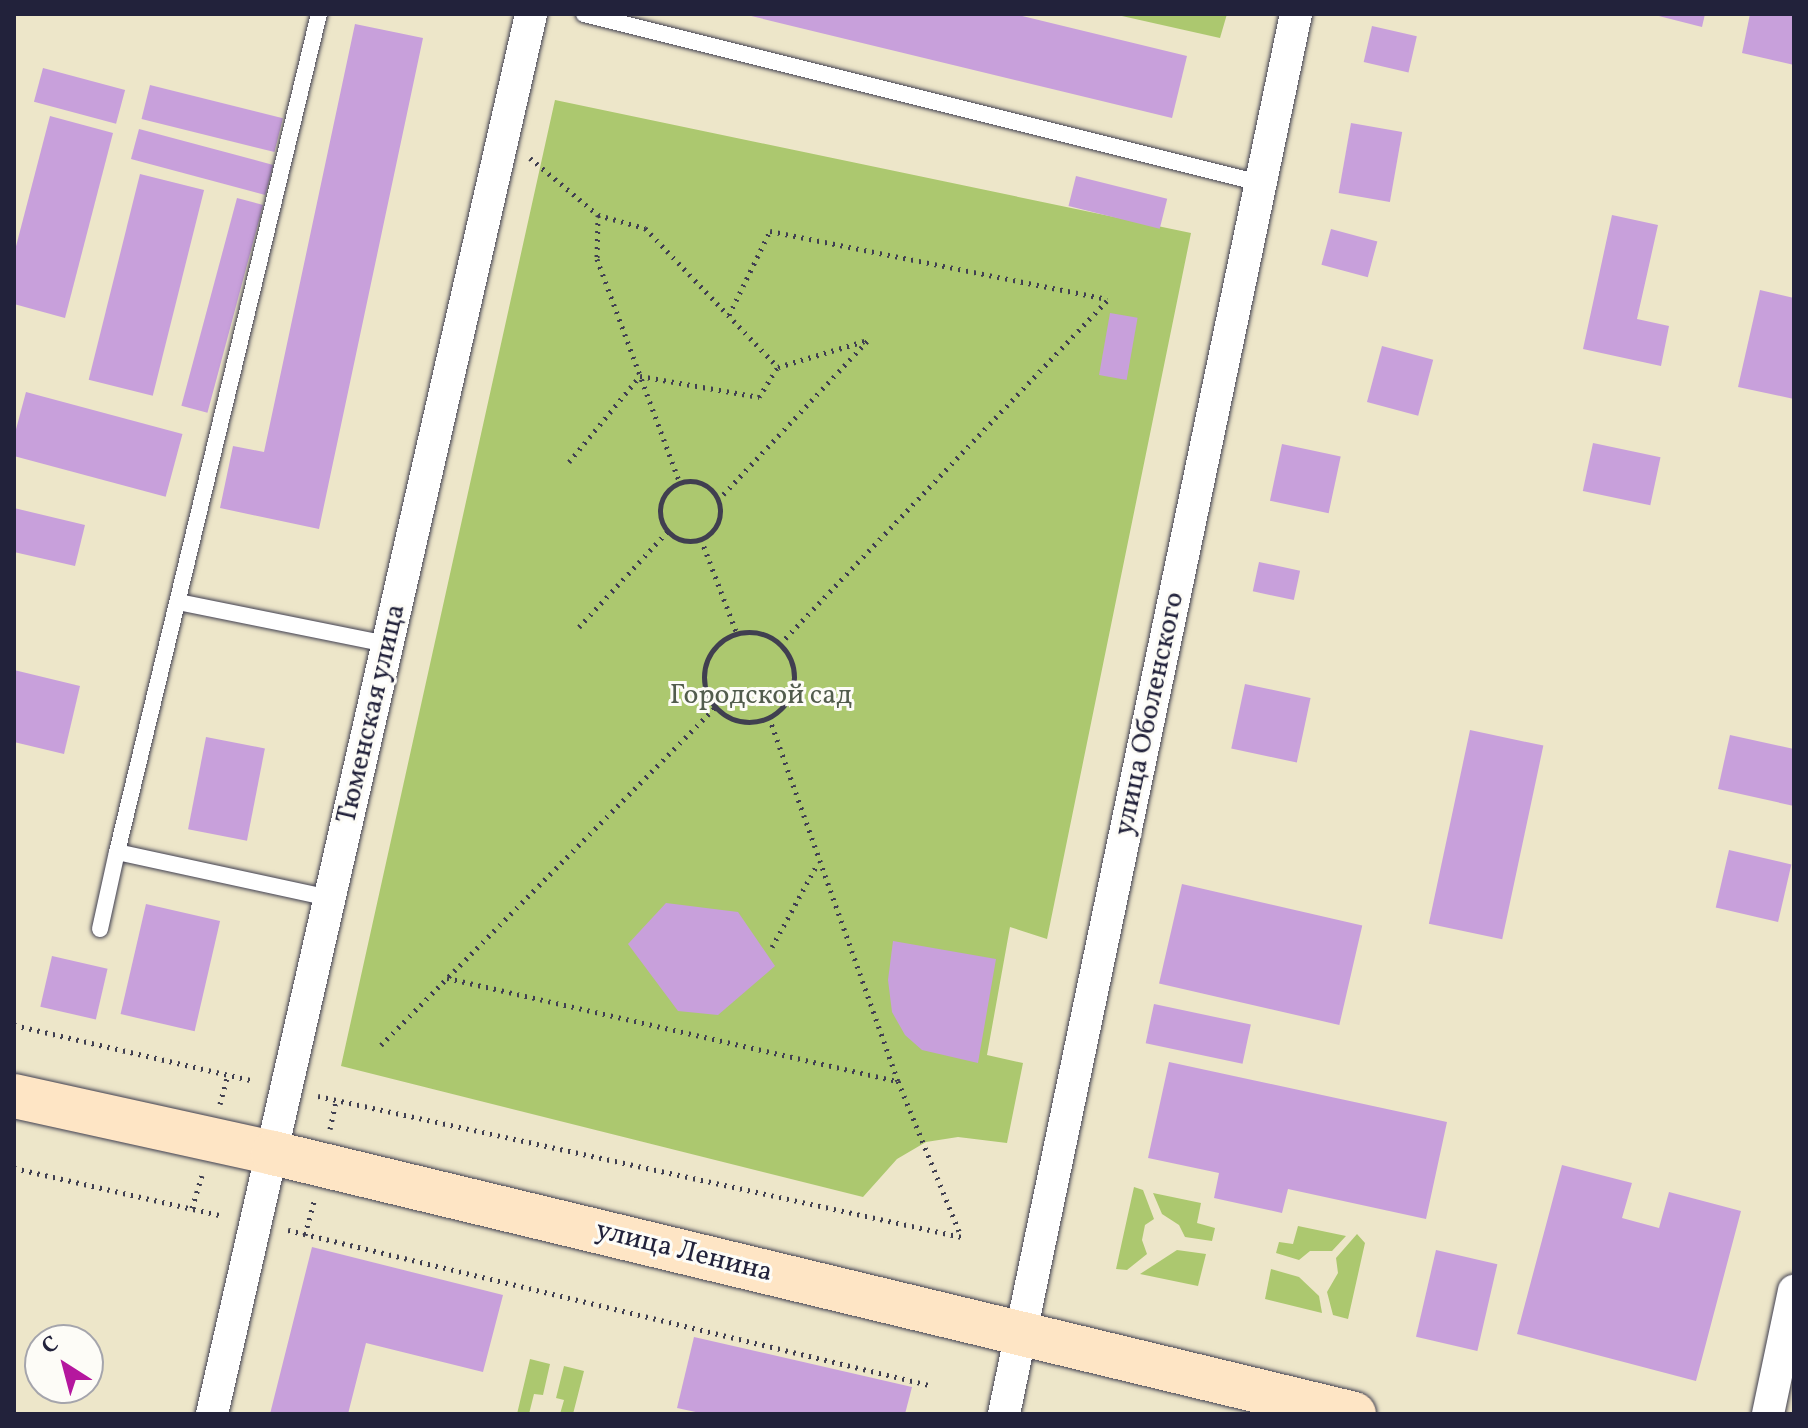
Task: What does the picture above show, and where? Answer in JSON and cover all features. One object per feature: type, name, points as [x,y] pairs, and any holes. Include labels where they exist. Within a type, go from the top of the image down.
[{"type":"main road","name":"улица Ленина","points":[[14,1096],[273,1153],[1354,1414]]},
{"type":"street","name":"Тюменская улица","points":[[212,1414],[531,14]]},
{"type":"street","name":"улица Оболенского","points":[[1004,1414],[1296,14]]},
{"type":"street","points":[[1768,1414],[1794,1291]]},
{"type":"lane","points":[[100,929],[319,14]]},
{"type":"lane","points":[[584,14],[1260,183]]},
{"type":"lane","points":[[178,602],[387,644]]},
{"type":"lane","points":[[117,852],[330,898]]},
{"type":"path","points":[[502,134],[598,215],[645,228],[778,367]]},
{"type":"path","points":[[598,215],[597,259],[680,483]]},
{"type":"path","points":[[729,315],[770,231],[1108,299],[780,644]]},
{"type":"path","points":[[640,376],[759,397],[778,367],[868,340],[718,500]]},
{"type":"path","points":[[569,462],[640,376]]},
{"type":"path","points":[[680,483],[707,486],[718,500],[719,518],[701,539],[684,540],[668,531],[661,504],[680,483]]},
{"type":"path","points":[[579,627],[668,531]]},
{"type":"path","points":[[701,539],[737,634]]},
{"type":"path","points":[[752,632],[780,644],[789,656],[794,683],[781,709],[769,717],[741,721],[716,707],[704,680],[706,664],[723,640],[737,634],[752,632]]},
{"type":"path","points":[[381,1045],[716,707]]},
{"type":"path","points":[[14,1025],[287,1089],[962,1237],[898,1081],[769,717]]},
{"type":"path","points":[[772,947],[818,862]]},
{"type":"path","points":[[446,978],[898,1081]]},
{"type":"path","points":[[14,1168],[929,1385]]},
{"type":"green space","points":[[1113,14],[1227,14],[1220,38]]},
{"type":"green space","name":"Городской сад","points":[[555,100],[1191,233],[1047,939],[1010,927],[987,1055],[1023,1063],[1007,1143],[958,1137],[926,1142],[897,1159],[863,1197],[341,1066]]},
{"type":"green space","points":[[1134,1187],[1143,1190],[1154,1219],[1145,1225],[1142,1240],[1147,1254],[1127,1270],[1116,1269]]},
{"type":"green space","points":[[1153,1193],[1201,1203],[1197,1223],[1215,1228],[1212,1241],[1185,1237],[1179,1225],[1162,1214]]},
{"type":"green space","points":[[1298,1226],[1346,1236],[1332,1251],[1310,1251],[1299,1260],[1276,1253],[1279,1242],[1293,1244]]},
{"type":"green space","points":[[1357,1234],[1365,1243],[1348,1319],[1333,1315],[1327,1292],[1338,1273],[1336,1258]]},
{"type":"green space","points":[[1177,1250],[1206,1254],[1198,1286],[1140,1274]]},
{"type":"green space","points":[[1271,1269],[1299,1277],[1319,1296],[1322,1313],[1265,1299]]},
{"type":"green space","points":[[530,1359],[550,1364],[543,1395],[534,1394],[529,1414],[517,1414]]},
{"type":"green space","points":[[564,1366],[584,1371],[573,1414],[560,1414],[564,1400],[556,1398]]},
{"type":"building","points":[[1014,14],[1187,56],[1172,118],[747,15]]},
{"type":"building","points":[[1651,14],[1705,14],[1702,27]]},
{"type":"building","points":[[1750,14],[1794,14],[1794,65],[1742,53]]},
{"type":"building","points":[[355,24],[423,38],[319,529],[220,508],[233,446],[264,452]]},
{"type":"building","points":[[1372,26],[1417,36],[1408,72],[1364,62]]},
{"type":"building","points":[[43,68],[125,90],[116,124],[34,102]]},
{"type":"building","points":[[150,85],[283,118],[274,152],[142,119]]},
{"type":"building","points":[[50,116],[113,133],[65,318],[14,304],[14,254]]},
{"type":"building","points":[[1351,123],[1402,132],[1390,202],[1339,193]]},
{"type":"building","points":[[139,129],[273,165],[265,195],[131,159]]},
{"type":"building","points":[[140,174],[204,190],[153,396],[89,380]]},
{"type":"building","points":[[1076,176],[1167,199],[1160,229],[1069,206]]},
{"type":"building","points":[[237,198],[263,205],[207,413],[181,406]]},
{"type":"building","points":[[1612,215],[1658,225],[1637,319],[1669,326],[1661,366],[1583,349]]},
{"type":"building","points":[[1331,229],[1377,241],[1368,277],[1321,265]]},
{"type":"building","points":[[1760,290],[1794,298],[1794,399],[1738,387]]},
{"type":"building","points":[[1110,313],[1138,318],[1127,380],[1099,375]]},
{"type":"building","points":[[1382,346],[1433,360],[1418,416],[1367,402]]},
{"type":"building","points":[[26,392],[182,434],[166,497],[14,456],[14,437]]},
{"type":"building","points":[[1593,443],[1660,457],[1650,505],[1583,491]]},
{"type":"building","points":[[1282,444],[1341,456],[1329,513],[1270,501]]},
{"type":"building","points":[[14,508],[85,525],[75,566],[14,552]]},
{"type":"building","points":[[1259,562],[1300,571],[1294,600],[1253,591]]},
{"type":"building","points":[[14,670],[80,686],[64,754],[14,742]]},
{"type":"building","points":[[1245,684],[1311,698],[1297,762],[1231,749]]},
{"type":"building","points":[[1470,730],[1543,746],[1502,939],[1429,924]]},
{"type":"building","points":[[1730,735],[1794,749],[1794,806],[1718,789]]},
{"type":"building","points":[[206,737],[265,748],[247,841],[188,829]]},
{"type":"building","points":[[1729,850],[1791,864],[1778,922],[1716,907]]},
{"type":"building","points":[[1182,884],[1362,926],[1339,1025],[1159,983]]},
{"type":"building","points":[[666,903],[738,912],[775,966],[718,1015],[678,1011],[628,944]]},
{"type":"building","points":[[146,904],[220,921],[195,1031],[121,1014]]},
{"type":"building","points":[[893,941],[996,959],[978,1063],[922,1050],[905,1035],[892,1012],[888,980]]},
{"type":"building","points":[[52,956],[108,969],[96,1019],[40,1007]]},
{"type":"building","points":[[1154,1004],[1251,1025],[1243,1064],[1146,1043]]},
{"type":"building","points":[[1169,1062],[1447,1122],[1426,1219],[1288,1189],[1282,1213],[1214,1198],[1219,1173],[1148,1158]]},
{"type":"building","points":[[1562,1165],[1632,1183],[1622,1218],[1659,1228],[1669,1192],[1741,1211],[1696,1381],[1517,1334]]},
{"type":"building","points":[[312,1247],[503,1295],[483,1372],[366,1343],[348,1414],[270,1414]]},
{"type":"building","points":[[1436,1250],[1497,1264],[1477,1351],[1416,1337]]},
{"type":"building","points":[[694,1337],[912,1387],[905,1414],[705,1414],[677,1408]]}]
